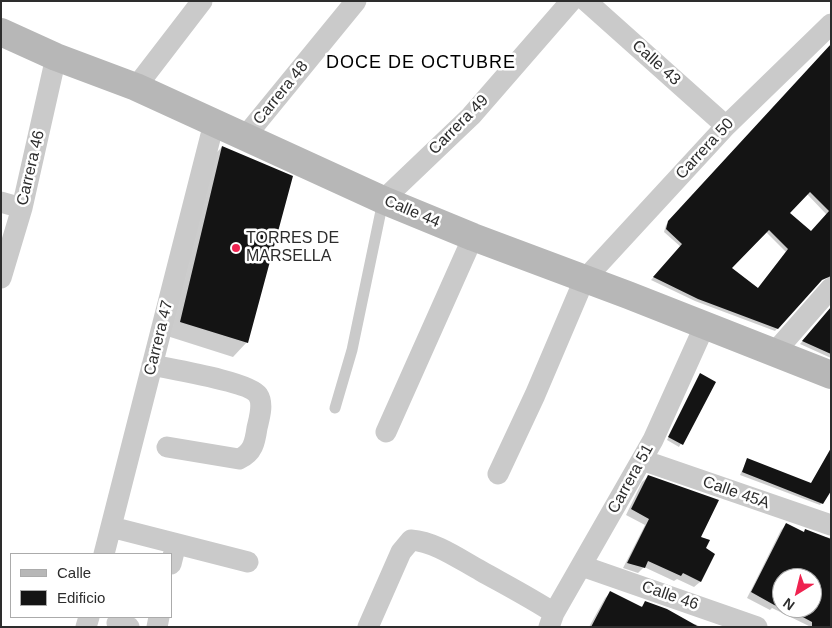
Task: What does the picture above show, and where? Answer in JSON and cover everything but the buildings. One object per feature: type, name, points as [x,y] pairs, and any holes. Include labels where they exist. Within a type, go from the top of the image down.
[{"type":"main road","name":"Calle 44","points":[[1,32],[56,57],[136,88],[383,200],[472,237],[628,295],[704,327],[831,375]]},
{"type":"street","points":[[136,88],[202,1]]},
{"type":"street","name":"Carrera 48","points":[[244,138],[356,1]]},
{"type":"street","name":"Carrera 49","points":[[383,200],[471,116],[571,1]]},
{"type":"street","name":"Calle 43","points":[[586,1],[726,126]]},
{"type":"street","name":"Carrera 50","points":[[498,474],[584,280],[726,126],[831,24]]},
{"type":"street","name":"Carrera 46","points":[[1,278],[22,208],[56,57]]},
{"type":"street","name":"Carrera 47","points":[[104,553],[214,123]]},
{"type":"street","points":[[1,202],[22,208]]},
{"type":"street","points":[[386,432],[472,237]]},
{"type":"street","points":[[774,353],[831,288]]},
{"type":"street","name":"Carrera 51","points":[[551,620],[642,460],[704,327]]},
{"type":"street","points":[[152,365],[244,385],[258,394],[261,403],[253,448],[246,456],[239,460],[168,447]]},
{"type":"street","name":"Calle 45A","points":[[642,460],[831,525]]},
{"type":"street","points":[[111,527],[172,553]]},
{"type":"street","points":[[376,624],[401,552],[411,540],[424,541],[538,602],[551,620]]},
{"type":"street","points":[[174,554],[248,562]]},
{"type":"street","name":"Calle 46","points":[[582,566],[758,627]]},
{"type":"lane","points":[[335,408],[352,350],[383,200]]},
{"type":"place","name":"TORRES DE MARSELLA","points":[[236,248]]},
{"type":"district","name":"DOCE DE OCTUBRE","points":[[421,63]]}]
